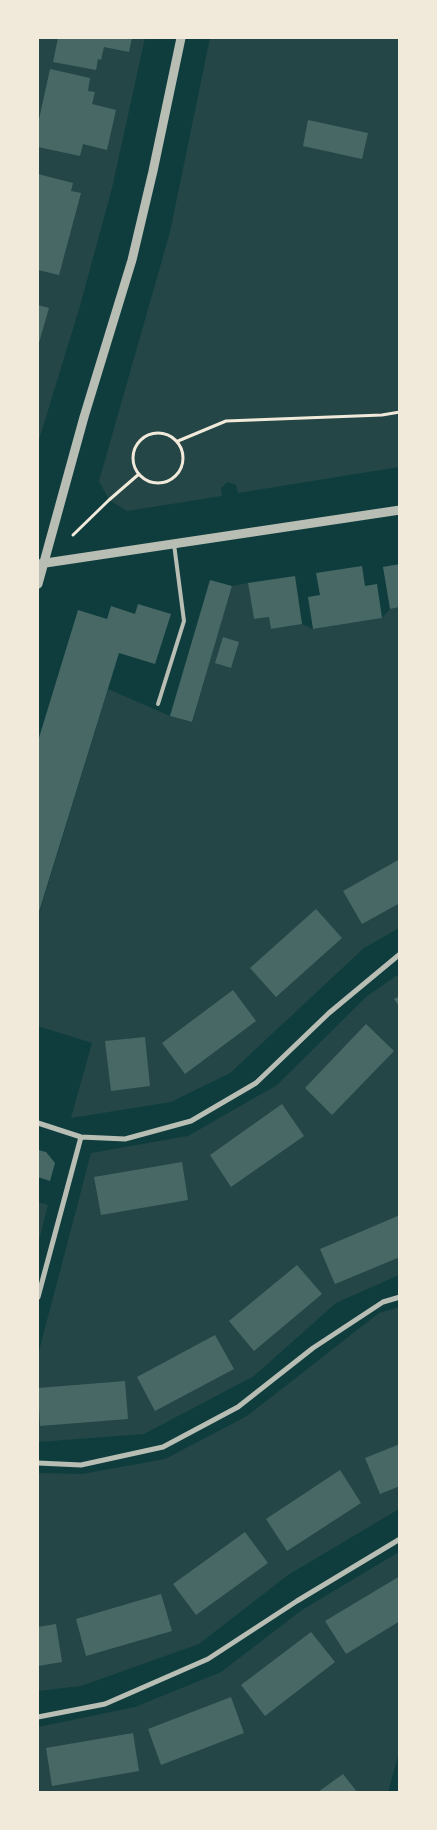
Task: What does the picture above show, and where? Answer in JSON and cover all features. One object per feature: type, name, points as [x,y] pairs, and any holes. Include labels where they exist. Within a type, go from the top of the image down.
[{"type":"street","points":[[38,584],[41,564],[132,260],[181,38]]},
{"type":"street","points":[[41,564],[400,510]]},
{"type":"street","points":[[38,1123],[81,1137],[125,1139],[191,1120],[256,1084],[329,1013],[400,954]]},
{"type":"street","points":[[38,1297],[81,1137]]},
{"type":"street","points":[[38,1463],[81,1465],[162,1447],[238,1407],[313,1348],[383,1302],[400,1297]]},
{"type":"street","points":[[38,1717],[105,1704],[208,1658],[296,1601],[400,1539]]},
{"type":"lane","points":[[158,704],[184,621],[174,544]]},
{"type":"path","points":[[178,441],[226,421],[382,415],[400,412]]},
{"type":"path","points":[[157,432],[163,433],[178,441],[183,451],[184,462],[179,473],[171,480],[160,483],[148,481],[139,474],[134,464],[133,453],[138,442],[146,435],[157,432]]},
{"type":"path","points":[[70,539],[109,500],[139,474]]},
{"type":"shaded area","points":[[38,38],[145,38],[112,188],[80,306],[38,443]]},
{"type":"shaded area","points":[[210,38],[399,38],[399,467],[238,493],[236,485],[228,482],[221,488],[222,496],[127,511],[109,500],[99,481],[170,232]]},
{"type":"shaded area","points":[[248,583],[254,619],[269,617],[271,629],[302,624],[313,629],[382,618],[390,609],[399,607],[399,928],[364,948],[230,1073],[171,1102],[71,1118],[92,1043],[38,1026],[38,917],[108,689],[170,716],[192,722],[232,586]]},
{"type":"shaded area","points":[[399,974],[399,1275],[336,1303],[254,1376],[144,1434],[38,1442],[38,1355],[91,1153],[188,1136],[277,1085],[367,996]]},
{"type":"shaded area","points":[[38,1202],[48,1205],[38,1244]]},
{"type":"shaded area","points":[[399,1307],[399,1509],[288,1575],[199,1644],[81,1686],[38,1691],[38,1473],[82,1474],[165,1459],[247,1416],[379,1313]]},
{"type":"shaded area","points":[[399,1552],[399,1752],[388,1792],[38,1792],[38,1727],[135,1707],[221,1672],[302,1610]]},
{"type":"building","points":[[58,38],[132,38],[129,52],[104,47],[101,60],[98,59],[96,70],[53,62]]},
{"type":"building","points":[[50,69],[90,78],[88,91],[95,92],[92,104],[116,110],[107,150],[83,144],[80,156],[38,147],[38,124]]},
{"type":"building","points":[[308,120],[368,133],[362,159],[303,146]]},
{"type":"building","points":[[38,174],[73,183],[71,191],[81,193],[59,275],[38,270]]},
{"type":"building","points":[[38,305],[49,308],[38,346]]},
{"type":"building","points":[[400,564],[400,607],[390,609],[383,567]]},
{"type":"building","points":[[362,566],[365,586],[377,584],[382,618],[313,629],[308,597],[320,595],[316,573]]},
{"type":"building","points":[[295,576],[302,624],[271,629],[269,617],[254,619],[248,583]]},
{"type":"building","points":[[210,580],[232,586],[192,722],[170,716]]},
{"type":"building","points":[[138,604],[171,614],[155,664],[119,653],[38,915],[38,741],[78,610],[107,619],[111,606],[135,614]]},
{"type":"building","points":[[223,637],[239,642],[231,668],[215,663]]},
{"type":"building","points":[[400,859],[400,903],[362,924],[343,891]]},
{"type":"building","points":[[316,909],[342,938],[276,997],[250,968]]},
{"type":"building","points":[[233,990],[256,1021],[185,1074],[162,1043]]},
{"type":"building","points":[[400,996],[400,1007],[394,999]]},
{"type":"building","points":[[366,1024],[394,1051],[332,1115],[305,1088]]},
{"type":"building","points":[[145,1037],[150,1086],[111,1091],[105,1041]]},
{"type":"building","points":[[282,1104],[304,1136],[231,1187],[210,1155]]},
{"type":"building","points":[[38,1150],[46,1152],[55,1163],[50,1181],[38,1177]]},
{"type":"building","points":[[182,1162],[188,1200],[101,1215],[94,1177]]},
{"type":"building","points":[[400,1215],[400,1257],[335,1284],[320,1249]]},
{"type":"building","points":[[297,1265],[322,1294],[254,1351],[229,1321]]},
{"type":"building","points":[[215,1335],[234,1369],[155,1411],[137,1377]]},
{"type":"building","points":[[125,1381],[128,1419],[40,1426],[38,1388]]},
{"type":"building","points":[[400,1444],[400,1486],[380,1494],[365,1458]]},
{"type":"building","points":[[340,1470],[361,1503],[287,1551],[266,1519]]},
{"type":"building","points":[[245,1532],[268,1563],[196,1615],[173,1584]]},
{"type":"building","points":[[400,1576],[400,1621],[346,1654],[325,1621]]},
{"type":"building","points":[[161,1594],[172,1631],[86,1656],[76,1619]]},
{"type":"building","points":[[56,1624],[62,1662],[38,1666],[38,1627]]},
{"type":"building","points":[[311,1632],[335,1662],[265,1716],[241,1685]]},
{"type":"building","points":[[231,1697],[244,1733],[161,1765],[148,1729]]},
{"type":"building","points":[[133,1733],[139,1771],[52,1786],[46,1748]]},
{"type":"building","points":[[343,1774],[357,1792],[318,1792]]}]
